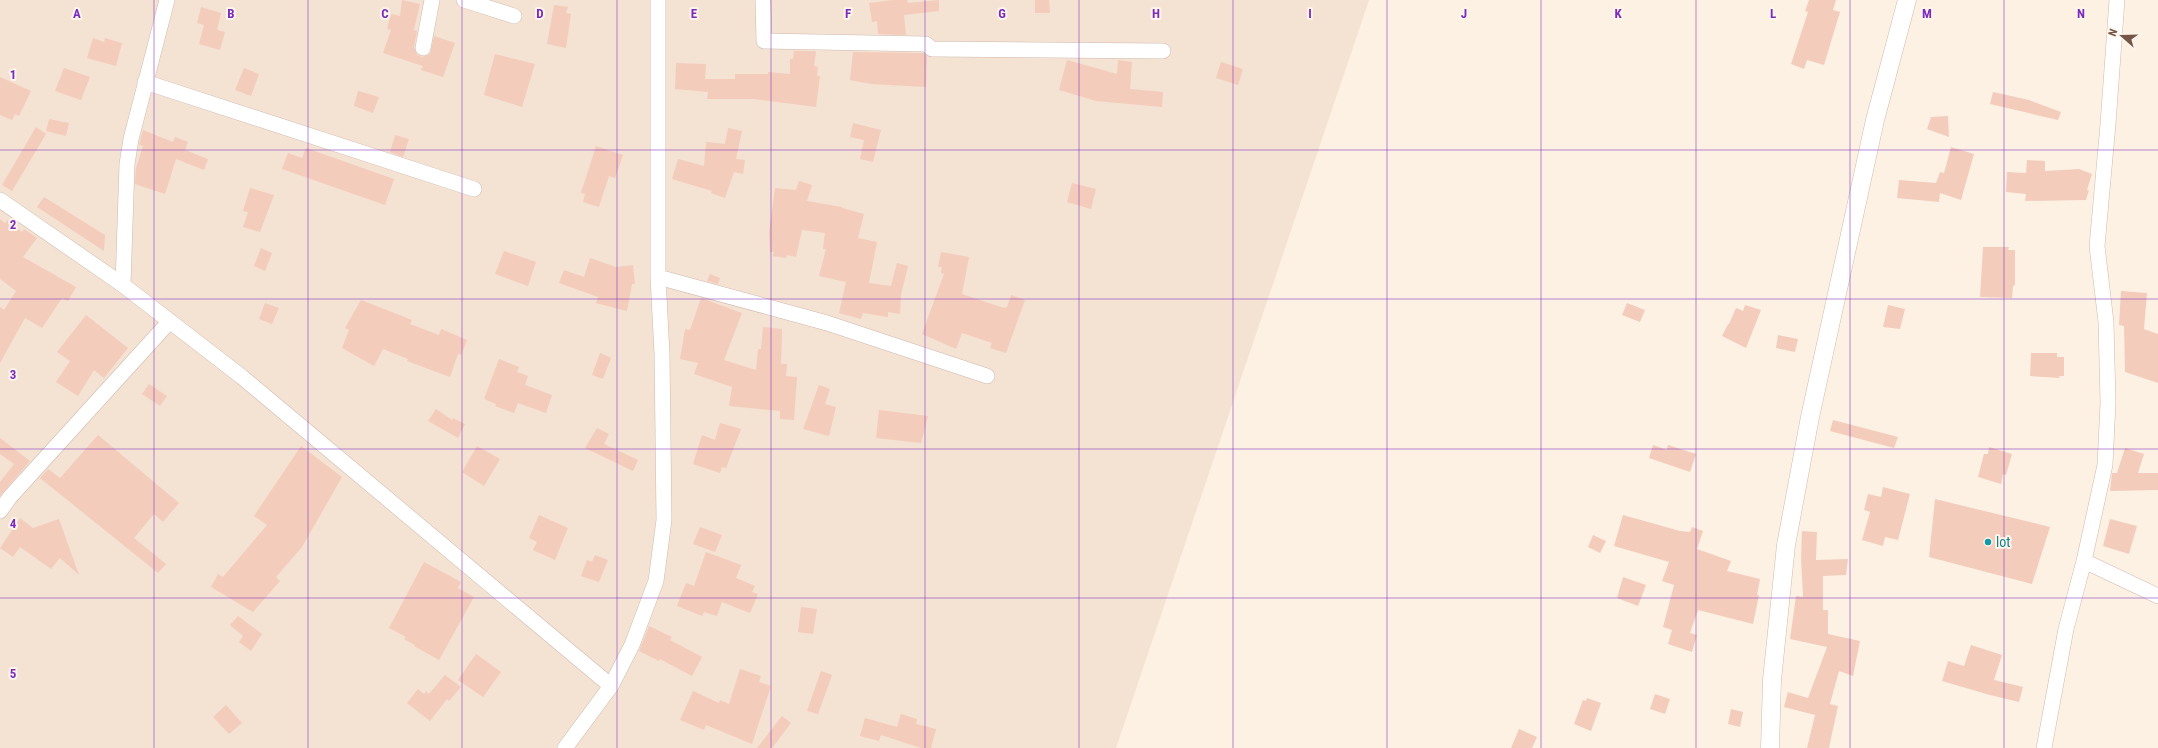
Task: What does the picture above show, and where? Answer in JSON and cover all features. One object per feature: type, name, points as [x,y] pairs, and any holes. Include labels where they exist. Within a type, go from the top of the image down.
[{"type":"street","points":[[123,285],[127,164],[131,139],[167,0]]},
{"type":"street","points":[[423,48],[432,0]]},
{"type":"street","points":[[464,0],[514,16]]},
{"type":"street","points":[[565,748],[612,686],[632,645],[656,581],[664,520],[662,354],[658,277],[658,0]]},
{"type":"street","points":[[763,0],[764,41],[926,44],[932,49],[1163,50]]},
{"type":"street","points":[[1770,748],[1772,680],[1786,545],[1810,417],[1875,120],[1907,0]]},
{"type":"street","points":[[2044,748],[2066,629],[2084,561],[2106,465],[2108,403],[2106,322],[2097,246],[2117,0]]},
{"type":"street","points":[[145,82],[474,190]]},
{"type":"street","points":[[0,200],[123,285],[242,377],[612,686]]},
{"type":"street","points":[[658,277],[827,323],[987,376]]},
{"type":"street","points":[[0,511],[10,497],[170,321]]},
{"type":"street","points":[[2084,561],[2158,596]]},
{"type":"shaded area","points":[[0,0],[1369,0],[1116,748],[0,748]]},
{"type":"building","points":[[402,0],[420,4],[414,30],[417,31],[414,47],[417,55],[422,57],[430,54],[434,36],[455,43],[443,77],[421,70],[423,66],[383,53],[391,30],[387,29],[391,14],[400,16]]},
{"type":"building","points":[[907,0],[908,3],[939,0],[939,11],[904,15],[906,35],[878,34],[877,21],[872,22],[869,3]]},
{"type":"building","points":[[1035,0],[1049,0],[1050,13],[1035,13]]},
{"type":"building","points":[[1809,0],[1836,0],[1833,10],[1840,12],[1824,65],[1807,60],[1804,69],[1791,64],[1808,12],[1805,11]]},
{"type":"building","points":[[554,5],[568,7],[566,13],[571,14],[566,48],[547,44]]},
{"type":"building","points":[[201,7],[221,13],[217,30],[225,32],[220,50],[199,44],[204,25],[197,23]]},
{"type":"building","points":[[93,38],[104,42],[105,38],[122,43],[116,66],[87,58]]},
{"type":"building","points":[[794,51],[816,51],[814,66],[818,67],[817,76],[820,76],[816,107],[754,99],[707,99],[708,92],[675,89],[676,63],[706,64],[705,79],[735,79],[735,74],[768,74],[768,72],[790,74],[790,59],[793,59]]},
{"type":"building","points":[[853,52],[923,53],[927,56],[926,87],[871,84],[850,80]]},
{"type":"building","points":[[495,54],[535,64],[522,107],[484,95]]},
{"type":"building","points":[[1067,60],[1117,74],[1118,60],[1132,62],[1130,89],[1163,92],[1162,107],[1096,101],[1059,90]]},
{"type":"building","points":[[1221,62],[1243,69],[1238,85],[1216,78]]},
{"type":"building","points":[[64,68],[90,77],[81,100],[55,91]]},
{"type":"building","points":[[244,68],[259,74],[251,96],[235,90]]},
{"type":"building","points":[[0,77],[31,91],[19,116],[15,114],[12,120],[0,115]]},
{"type":"building","points":[[358,91],[379,97],[373,113],[354,106]]},
{"type":"building","points":[[1993,92],[2029,100],[2061,112],[2058,120],[1990,104]]},
{"type":"building","points":[[1948,116],[1949,137],[1927,129],[1931,117]]},
{"type":"building","points":[[49,119],[69,123],[66,136],[46,131]]},
{"type":"building","points":[[853,123],[881,130],[873,162],[860,159],[864,140],[850,137]]},
{"type":"building","points":[[36,127],[46,134],[12,191],[2,185]]},
{"type":"building","points":[[728,128],[742,131],[736,159],[745,160],[743,174],[734,172],[725,198],[711,193],[712,191],[672,179],[678,159],[704,166],[706,142],[725,144]]},
{"type":"building","points":[[143,130],[173,142],[175,137],[188,142],[185,150],[208,159],[204,170],[176,159],[165,194],[135,184],[136,168],[143,146],[139,145]]},
{"type":"building","points":[[395,135],[409,139],[403,157],[390,152]]},
{"type":"building","points":[[596,146],[623,155],[615,178],[609,176],[599,207],[583,202],[585,194],[581,193]]},
{"type":"building","points":[[1951,147],[1974,154],[1961,200],[1940,193],[1939,202],[1897,198],[1899,180],[1936,183],[1940,172],[1944,173]]},
{"type":"building","points":[[306,148],[394,179],[385,205],[282,169],[288,153],[302,158]]},
{"type":"building","points":[[2027,160],[2045,161],[2045,171],[2079,169],[2092,174],[2087,190],[2089,190],[2086,200],[2025,201],[2026,194],[2006,192],[2007,172],[2026,173]]},
{"type":"building","points":[[799,181],[812,185],[807,201],[842,207],[864,214],[858,238],[877,242],[869,283],[891,286],[897,263],[908,266],[901,295],[900,314],[888,312],[888,317],[863,313],[861,319],[839,313],[846,282],[819,276],[826,249],[823,249],[825,233],[802,230],[796,257],[787,255],[786,258],[773,256],[774,252],[770,252],[769,233],[775,188],[796,190]]},
{"type":"building","points":[[1072,183],[1096,189],[1091,209],[1067,202]]},
{"type":"building","points":[[250,188],[274,195],[260,232],[243,227],[248,212],[243,211]]},
{"type":"building","points":[[44,197],[105,235],[104,251],[37,207]]},
{"type":"building","points":[[0,219],[5,223],[7,220],[22,232],[24,229],[37,238],[23,257],[76,287],[68,301],[62,298],[42,328],[25,318],[0,363],[0,307],[4,310],[16,291],[0,279]]},
{"type":"building","points":[[1983,247],[2009,247],[2008,250],[2015,250],[2015,285],[2013,286],[2012,298],[1980,297]]},
{"type":"building","points":[[261,248],[272,253],[265,271],[254,266]]},
{"type":"building","points":[[504,251],[536,262],[528,286],[495,274]]},
{"type":"building","points":[[941,252],[969,257],[962,294],[1004,308],[1007,307],[1011,295],[1025,300],[1006,353],[990,348],[992,343],[962,333],[956,349],[922,334],[944,274],[941,273],[942,267],[938,267]]},
{"type":"building","points":[[590,258],[616,267],[633,265],[635,284],[632,284],[627,311],[596,303],[598,297],[559,283],[564,270],[584,277]]},
{"type":"building","points":[[710,274],[720,278],[718,284],[707,281]]},
{"type":"building","points":[[2121,291],[2147,293],[2144,329],[2158,334],[2158,383],[2125,372],[2124,326],[2119,325]]},
{"type":"building","points":[[701,298],[742,313],[724,360],[756,370],[758,349],[761,349],[763,327],[782,329],[781,364],[787,364],[786,376],[797,377],[794,420],[780,419],[780,411],[729,406],[732,387],[694,374],[698,363],[680,359],[685,329],[690,330]]},
{"type":"building","points":[[361,300],[412,320],[410,324],[439,335],[441,329],[467,340],[461,355],[458,354],[450,377],[407,361],[408,359],[383,349],[374,366],[342,348],[349,330],[345,328]]},
{"type":"building","points":[[265,303],[279,308],[272,324],[259,319]]},
{"type":"building","points":[[1627,303],[1645,310],[1640,322],[1622,315]]},
{"type":"building","points":[[1745,305],[1761,310],[1746,348],[1722,336],[1736,308],[1743,311]]},
{"type":"building","points":[[1888,305],[1905,309],[1900,329],[1883,327]]},
{"type":"building","points":[[86,315],[128,348],[104,378],[94,370],[78,396],[56,382],[70,361],[57,352]]},
{"type":"building","points":[[1778,335],[1798,339],[1795,352],[1776,348]]},
{"type":"building","points":[[600,353],[611,358],[603,379],[592,375]]},
{"type":"building","points":[[2031,353],[2057,353],[2057,357],[2064,357],[2064,376],[2059,376],[2060,378],[2030,376]]},
{"type":"building","points":[[499,359],[519,367],[517,372],[528,376],[525,385],[552,395],[546,413],[518,403],[514,413],[495,406],[496,404],[484,399]]},
{"type":"building","points":[[149,384],[167,396],[160,406],[142,394]]},
{"type":"building","points":[[819,385],[830,389],[825,404],[836,407],[829,436],[803,429]]},
{"type":"building","points":[[436,409],[452,420],[453,418],[465,424],[458,438],[428,421]]},
{"type":"building","points":[[879,410],[928,416],[921,443],[876,438]]},
{"type":"building","points":[[1833,420],[1898,437],[1894,448],[1830,431]]},
{"type":"building","points":[[720,423],[741,429],[726,468],[722,467],[720,473],[693,464],[702,435],[715,440]]},
{"type":"building","points":[[597,428],[609,434],[604,444],[638,460],[633,471],[585,448]]},
{"type":"building","points":[[98,435],[179,503],[163,522],[154,514],[134,538],[166,564],[158,573],[40,478],[48,469],[60,478]]},
{"type":"building","points":[[0,438],[30,461],[0,496],[0,482],[14,464],[0,454]]},
{"type":"building","points":[[1653,445],[1667,450],[1668,445],[1696,454],[1690,472],[1649,458]]},
{"type":"building","points":[[301,446],[342,477],[302,547],[276,577],[280,581],[253,612],[211,587],[218,574],[223,577],[267,525],[254,516]]},
{"type":"building","points":[[477,446],[500,459],[484,486],[462,472]]},
{"type":"building","points":[[1989,447],[2012,454],[2006,475],[2003,474],[2001,484],[1978,477],[1984,454],[1988,454]]},
{"type":"building","points":[[2125,448],[2144,454],[2138,473],[2158,473],[2158,490],[2110,491],[2112,473],[2117,473]]},
{"type":"building","points":[[1883,487],[1910,494],[1898,540],[1885,537],[1883,546],[1862,540],[1870,512],[1864,510],[1868,494],[1881,497]]},
{"type":"building","name":"lot","points":[[1935,499],[2050,527],[2032,584],[1929,557]]},
{"type":"building","points":[[539,515],[568,528],[555,560],[533,550],[537,542],[529,538]]},
{"type":"building","points":[[1623,515],[1680,531],[1690,532],[1692,527],[1703,531],[1697,549],[1731,561],[1727,571],[1760,579],[1757,595],[1759,595],[1753,624],[1698,610],[1690,633],[1697,635],[1692,652],[1668,644],[1672,630],[1663,627],[1674,585],[1662,581],[1669,562],[1614,546]]},
{"type":"building","points":[[20,518],[33,528],[59,519],[79,575],[60,558],[51,569],[20,547],[13,557],[0,548]]},
{"type":"building","points":[[2110,519],[2137,526],[2129,554],[2103,546]]},
{"type":"building","points":[[700,527],[722,535],[715,552],[693,544]]},
{"type":"building","points":[[1802,531],[1817,532],[1816,560],[1848,559],[1846,575],[1823,576],[1823,610],[1828,610],[1828,634],[1860,641],[1853,676],[1839,671],[1830,704],[1838,706],[1829,748],[1807,748],[1815,715],[1784,707],[1788,692],[1808,698],[1827,647],[1790,639],[1796,596],[1803,597],[1801,558]]},
{"type":"building","points":[[1593,535],[1606,541],[1600,553],[1588,547]]},
{"type":"building","points":[[706,552],[741,565],[736,578],[755,586],[752,592],[758,594],[750,613],[722,602],[717,616],[704,612],[702,616],[677,606],[686,583],[694,586]]},
{"type":"building","points":[[595,555],[608,560],[599,582],[581,576],[587,560],[592,562]]},
{"type":"building","points":[[424,562],[461,582],[458,588],[474,597],[439,660],[414,646],[415,645],[404,639],[406,637],[389,628]]},
{"type":"building","points":[[1623,577],[1646,585],[1638,606],[1617,598]]},
{"type":"building","points":[[801,607],[817,609],[813,634],[798,632]]},
{"type":"building","points":[[238,616],[262,634],[251,651],[239,642],[243,636],[230,625]]},
{"type":"building","points":[[649,626],[672,637],[670,640],[702,657],[692,676],[660,659],[659,661],[639,651]]},
{"type":"building","points":[[1971,645],[2002,655],[1994,680],[2023,687],[2019,702],[1942,681],[1948,661],[1964,666]]},
{"type":"building","points":[[476,654],[501,672],[483,697],[458,680]]},
{"type":"building","points":[[740,669],[761,676],[759,682],[771,686],[752,744],[706,725],[704,730],[680,720],[693,691],[719,703],[720,700],[729,704]]},
{"type":"building","points":[[821,671],[832,675],[818,714],[807,711]]},
{"type":"building","points":[[445,675],[461,687],[449,701],[447,699],[430,721],[407,703],[418,689],[424,694],[426,691],[429,694]]},
{"type":"building","points":[[1655,694],[1670,699],[1665,714],[1650,709]]},
{"type":"building","points":[[1587,698],[1601,703],[1591,731],[1574,724],[1583,700],[1586,701]]},
{"type":"building","points":[[226,705],[242,723],[229,734],[213,717]]},
{"type":"building","points":[[1731,709],[1743,712],[1740,727],[1728,724]]},
{"type":"building","points":[[901,714],[917,719],[916,724],[936,729],[931,748],[921,748],[881,735],[879,741],[860,736],[865,718],[897,727]]},
{"type":"building","points":[[782,716],[791,723],[772,748],[757,748]]},
{"type":"building","points":[[1519,729],[1537,737],[1532,748],[1511,748]]},
{"type":"place","name":"lot","points":[[1988,542]]}]
